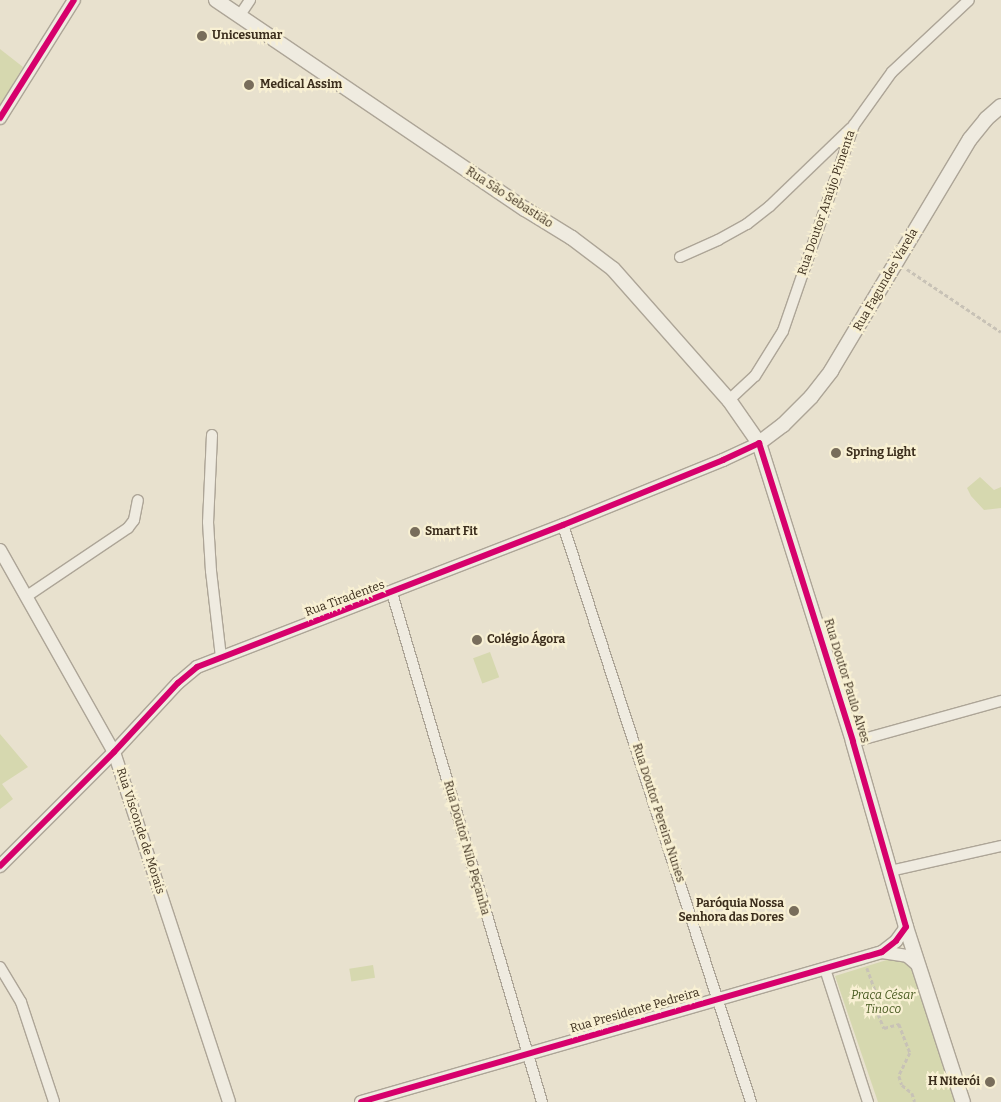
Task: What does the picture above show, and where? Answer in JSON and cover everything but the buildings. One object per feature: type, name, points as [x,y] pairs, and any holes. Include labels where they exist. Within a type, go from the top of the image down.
[{"type":"main road","name":"Rua São Sebastião","points":[[216,0],[525,209],[572,238],[613,269],[729,400],[759,443]]},
{"type":"main road","name":"Rua Fagundes Varela","points":[[759,443],[790,418],[811,397],[831,371],[970,139],[986,119],[1001,106]]},
{"type":"main road","name":"Rua Doutor Paulo Alves","points":[[759,443],[853,742],[906,927],[963,1102]]},
{"type":"street","points":[[0,118],[74,0]]},
{"type":"street","points":[[240,15],[250,0]]},
{"type":"street","name":"Rua Doutor Araújo Pimenta","points":[[729,400],[755,376],[784,331],[820,218],[854,125],[892,72],[969,0]]},
{"type":"street","points":[[680,257],[718,240],[755,218],[770,206],[854,125]]},
{"type":"street","points":[[212,435],[208,522],[211,571],[221,656]]},
{"type":"street","name":"Rua Tiradentes","points":[[0,866],[114,752],[178,683],[197,667],[221,656],[392,593],[563,525],[723,460],[759,443]]},
{"type":"street","points":[[27,596],[128,528],[134,520],[138,500]]},
{"type":"street","name":"Rua Doutor Pereira Nunes","points":[[563,525],[751,1102]]},
{"type":"street","name":"Rua Visconde de Morais","points":[[0,550],[114,752],[229,1102]]},
{"type":"street","name":"Rua Doutor Nilo Peçanha","points":[[392,593],[542,1102]]},
{"type":"street","points":[[853,742],[1001,701]]},
{"type":"street","points":[[890,871],[1001,846]]},
{"type":"street","name":"Rua Presidente Pedreira","points":[[361,1102],[882,952],[896,941],[906,927]]},
{"type":"street","name":"Rua Presidente Pedreira","points":[[882,952],[907,956],[920,966]]},
{"type":"street","points":[[0,968],[21,1002],[54,1102]]},
{"type":"street","points":[[825,968],[868,1102]]},
{"type":"path","points":[[910,270],[1001,332]]},
{"type":"path","points":[[866,966],[877,995],[871,996],[884,1028],[899,1024],[910,1053],[899,1076],[902,1085],[912,1093],[915,1102]]},
{"type":"green space","points":[[0,49],[23,67],[0,106]]},
{"type":"green space","points":[[980,477],[994,490],[1001,487],[1001,508],[984,510],[971,496],[967,488]]},
{"type":"green space","points":[[490,652],[499,677],[482,684],[473,658]]},
{"type":"green space","points":[[0,734],[28,767],[2,784],[13,799],[0,809]]},
{"type":"green space","name":"Praça César Tinoco","points":[[890,959],[903,959],[912,970],[955,1102],[878,1102],[835,976]]},
{"type":"green space","points":[[373,965],[375,978],[351,982],[349,969]]},
{"type":"cycle path","points":[[0,118],[74,0]]},
{"type":"cycle path","points":[[0,866],[114,752],[178,683],[197,667],[563,525],[723,460],[759,443],[853,742],[906,927],[896,941],[882,952],[361,1102]]},
{"type":"place","name":"Unicesumar","points":[[202,36]]},
{"type":"place","name":"Medical Assim","points":[[249,85]]},
{"type":"place","name":"Spring Light","points":[[836,453]]},
{"type":"place","name":"Smart Fit","points":[[415,532]]},
{"type":"place","name":"Colégio Ágora","points":[[477,640]]},
{"type":"place","name":"Paróquia Nossa Senhora das Dores","points":[[794,911]]},
{"type":"place","name":"H Niterói","points":[[990,1082]]}]
